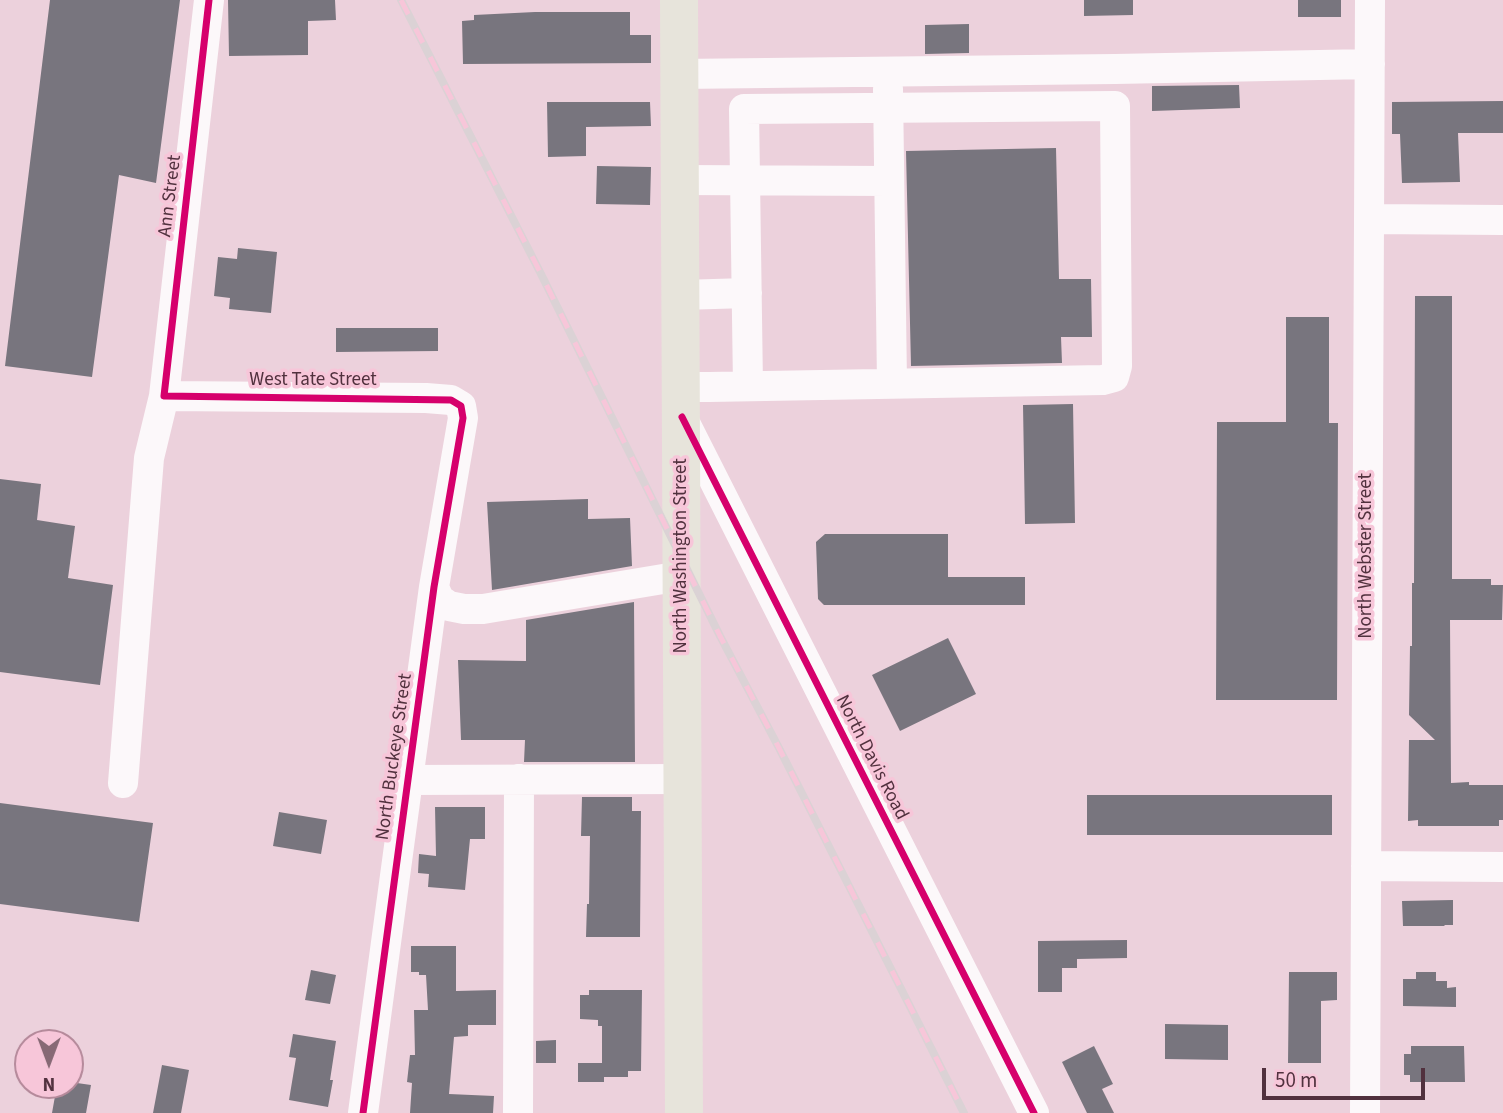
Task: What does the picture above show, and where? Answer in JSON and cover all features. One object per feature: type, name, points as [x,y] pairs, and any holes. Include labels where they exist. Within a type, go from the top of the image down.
[{"type":"main road","name":"North Washington Street","points":[[679,0],[684,1113]]},
{"type":"street","name":"Ann Street","points":[[123,783],[149,458],[164,396],[209,0]]},
{"type":"street","name":"North Webster Street","points":[[1365,1113],[1370,0]]},
{"type":"street","points":[[679,74],[1370,64]]},
{"type":"street","points":[[682,402],[748,386],[1102,380],[1114,377],[1117,366],[1115,69]]},
{"type":"street","points":[[888,71],[892,383]]},
{"type":"street","points":[[745,73],[748,386]]},
{"type":"street","points":[[744,109],[1115,106]]},
{"type":"street","points":[[680,180],[889,181]]},
{"type":"street","points":[[1369,219],[1503,220]]},
{"type":"street","points":[[681,295],[747,293]]},
{"type":"street","name":"West Tate Street","points":[[164,396],[426,398],[451,400],[461,406]]},
{"type":"street","name":"North Davis Road","points":[[682,402],[1034,1113]]},
{"type":"street","name":"North Buckeye Street","points":[[363,1113],[434,587],[463,418],[461,406]]},
{"type":"street","points":[[434,587],[439,599],[449,607],[483,609],[681,576]]},
{"type":"street","points":[[408,779],[682,779]]},
{"type":"street","points":[[518,1113],[519,779]]},
{"type":"street","points":[[1366,866],[1503,867]]},
{"type":"building","points":[[50,0],[180,0],[156,183],[119,175],[92,377],[5,366]]},
{"type":"building","points":[[228,0],[335,0],[336,20],[308,21],[308,55],[229,56]]},
{"type":"building","points":[[1084,0],[1133,0],[1133,15],[1084,16]]},
{"type":"building","points":[[1298,0],[1341,0],[1341,17],[1298,17]]},
{"type":"building","points":[[630,12],[630,35],[651,35],[651,63],[463,64],[462,21],[474,20],[474,15]]},
{"type":"building","points":[[969,24],[969,53],[925,54],[925,25]]},
{"type":"building","points":[[1239,85],[1240,108],[1152,111],[1152,86]]},
{"type":"building","points":[[1503,101],[1503,133],[1458,133],[1460,182],[1402,183],[1400,134],[1392,134],[1392,102]]},
{"type":"building","points":[[547,102],[650,102],[651,126],[586,127],[586,156],[548,157]]},
{"type":"building","points":[[1056,148],[1059,279],[1091,279],[1092,337],[1061,337],[1062,363],[911,366],[906,151]]},
{"type":"building","points":[[597,166],[651,167],[650,205],[596,204]]},
{"type":"building","points":[[238,248],[277,252],[271,313],[229,309],[230,298],[214,296],[218,257],[237,259]]},
{"type":"building","points":[[1415,296],[1452,296],[1452,579],[1491,579],[1491,585],[1503,585],[1502,620],[1450,620],[1451,783],[1503,785],[1503,820],[1499,820],[1499,826],[1418,826],[1418,820],[1408,821],[1409,740],[1435,740],[1409,715],[1414,583]]},
{"type":"building","points":[[1286,317],[1329,317],[1329,423],[1338,423],[1337,700],[1216,700],[1217,422],[1286,422]]},
{"type":"building","points":[[336,328],[438,328],[438,351],[336,352]]},
{"type":"building","points":[[1073,404],[1075,523],[1025,524],[1023,405]]},
{"type":"building","points":[[0,479],[41,484],[37,520],[75,526],[68,578],[113,585],[100,685],[0,672]]},
{"type":"building","points":[[588,499],[588,519],[630,518],[632,566],[492,590],[487,502]]},
{"type":"building","points":[[825,534],[948,534],[948,577],[1025,577],[1025,605],[824,605],[818,599],[816,542]]},
{"type":"building","points":[[634,602],[635,762],[524,762],[525,740],[461,740],[458,660],[526,661],[526,620]]},
{"type":"building","points":[[948,638],[976,694],[900,731],[872,675]]},
{"type":"building","points":[[1087,795],[1332,795],[1332,835],[1087,835]]},
{"type":"building","points":[[582,797],[632,797],[632,811],[641,811],[640,937],[586,937],[590,836],[581,836]]},
{"type":"building","points":[[0,803],[153,823],[139,922],[0,904]]},
{"type":"building","points":[[435,807],[485,807],[485,839],[470,839],[465,890],[428,887],[429,874],[418,873],[419,854],[436,856]]},
{"type":"building","points":[[279,812],[327,820],[321,854],[273,846]]},
{"type":"building","points":[[1453,900],[1453,925],[1403,926],[1402,901]]},
{"type":"building","points":[[1127,940],[1127,958],[1077,959],[1077,968],[1062,968],[1062,992],[1038,992],[1038,941]]},
{"type":"building","points":[[411,946],[456,946],[456,991],[496,990],[496,1025],[468,1025],[468,1036],[454,1037],[449,1094],[494,1096],[493,1113],[410,1113],[412,1083],[407,1082],[410,1055],[415,1055],[414,1010],[428,1010],[426,975],[411,972]]},
{"type":"building","points":[[311,970],[336,975],[330,1004],[305,1000]]},
{"type":"building","points":[[1289,972],[1337,972],[1337,1000],[1321,1001],[1321,1063],[1288,1063]]},
{"type":"building","points":[[1416,972],[1436,972],[1436,981],[1447,981],[1447,988],[1456,987],[1456,1007],[1403,1006],[1403,979],[1416,979]]},
{"type":"building","points":[[589,990],[642,990],[641,1071],[628,1071],[628,1077],[604,1077],[604,1082],[578,1082],[578,1063],[602,1063],[602,1026],[598,1026],[598,1020],[580,1019],[580,995],[589,995]]},
{"type":"building","points":[[1165,1024],[1228,1025],[1228,1060],[1165,1059]]},
{"type":"building","points":[[293,1034],[336,1041],[328,1107],[289,1100],[296,1058],[289,1057]]},
{"type":"building","points":[[556,1040],[556,1063],[536,1063],[536,1041]]},
{"type":"building","points":[[1094,1046],[1113,1084],[1102,1089],[1114,1113],[1087,1113],[1062,1062]]},
{"type":"building","points":[[1411,1046],[1464,1046],[1465,1082],[1410,1082],[1410,1075],[1404,1075],[1404,1054],[1411,1054]]},
{"type":"building","points":[[162,1065],[189,1070],[181,1113],[153,1113]]},
{"type":"building","points":[[84,1084],[91,1085],[86,1113],[52,1113],[54,1099],[84,1099]]},
{"type":"railway","points":[[401,0],[541,274],[720,636],[964,1113]]},
{"type":"cycle path","points":[[209,0],[164,396],[451,400],[461,406],[463,418],[434,587],[363,1113]]},
{"type":"cycle path","points":[[682,417],[1034,1113]]}]
